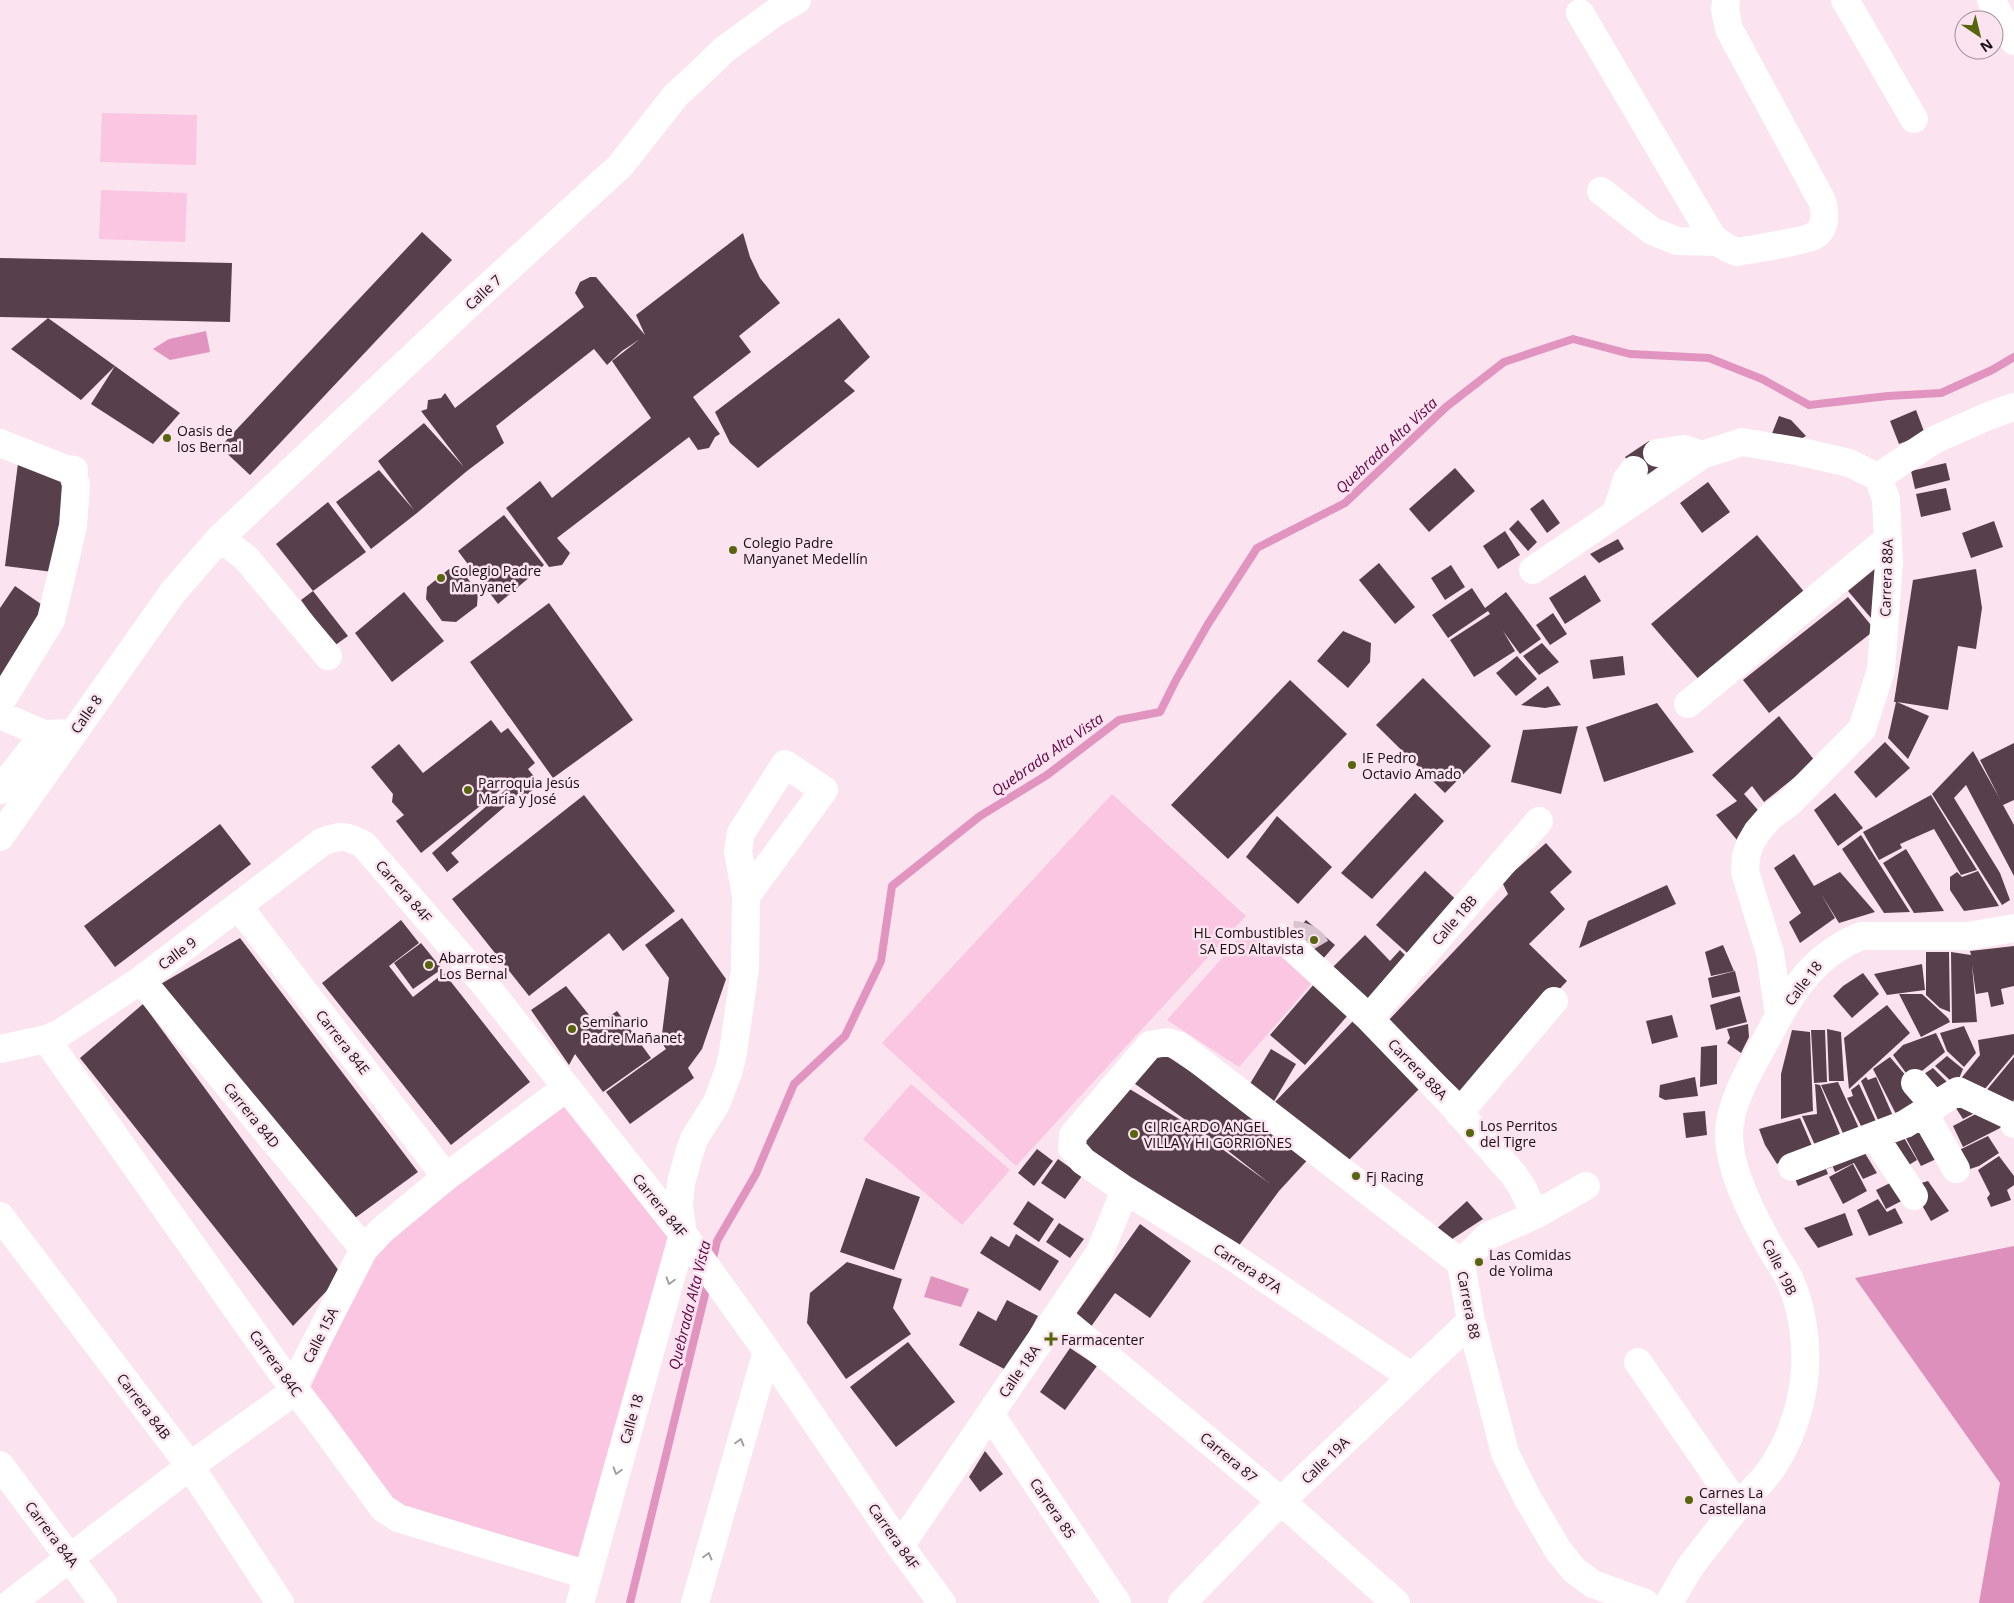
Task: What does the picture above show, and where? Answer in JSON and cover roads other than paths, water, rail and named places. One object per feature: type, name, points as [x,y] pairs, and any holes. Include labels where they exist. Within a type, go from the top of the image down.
[{"type":"street","name":"Calle 7","points":[[173,592],[220,538],[620,166],[676,95],[725,49],[776,12],[797,0]]},
{"type":"street","points":[[1580,12],[1712,235],[1718,242],[1726,248],[1737,252],[1812,237],[1822,227],[1825,219],[1822,201],[1729,29],[1725,10],[1726,0]]},
{"type":"street","points":[[1845,0],[1914,119]]},
{"type":"street","points":[[1991,0],[2014,41]]},
{"type":"street","points":[[1601,191],[1652,231],[1677,241],[1718,242]]},
{"type":"street","points":[[1533,570],[1702,455],[1742,442],[1802,452],[1849,463],[1878,477],[1934,440],[2014,407]]},
{"type":"street","points":[[0,443],[66,469],[74,470],[76,485],[73,526],[51,620],[0,703]]},
{"type":"street","points":[[1657,453],[1684,449],[1702,455]]},
{"type":"street","points":[[1616,513],[1627,479],[1634,470]]},
{"type":"street","name":"Carrera 88A","points":[[1779,1015],[1770,953],[1745,872],[1746,856],[1757,832],[1770,818],[1789,803],[1862,729],[1881,670],[1889,563],[1886,499],[1878,477]]},
{"type":"street","points":[[220,538],[246,558],[328,656]]},
{"type":"street","points":[[1688,704],[1888,539]]},
{"type":"street","name":"Calle 8","points":[[2,825],[73,733],[173,592]]},
{"type":"street","points":[[0,715],[44,734],[73,733]]},
{"type":"street","points":[[0,790],[44,734]]},
{"type":"street","name":"Calle 18B","points":[[1369,1018],[1539,821]]},
{"type":"street","name":"Calle 9","points":[[0,1048],[46,1039],[59,1034],[141,980],[322,842],[344,836]]},
{"type":"street","name":"Carrera 84F","points":[[344,836],[364,845],[482,982],[684,1234],[900,1546],[942,1603]]},
{"type":"street","points":[[684,1234],[680,1206],[682,1183],[689,1154],[694,1139],[716,1104],[729,1070],[733,1052],[745,969],[746,896]]},
{"type":"street","name":"Carrera 84E","points":[[239,907],[446,1177]]},
{"type":"street","name":"Calle 18","points":[[1729,1135],[1736,1097],[1779,1015],[1815,964],[1844,943],[1861,936],[1968,936],[2014,928]]},
{"type":"street","name":"Carrera 88A","points":[[1287,936],[1323,968],[1459,1113],[1514,1175],[1522,1187],[1535,1215]]},
{"type":"street","name":"Carrera 84D","points":[[141,980],[364,1249]]},
{"type":"street","points":[[1459,1113],[1554,1000]]},
{"type":"street","name":"Carrera 84C","points":[[46,1039],[293,1387],[382,1508],[398,1518],[587,1576]]},
{"type":"street","name":"Carrera 88","points":[[1083,1160],[1072,1148],[1073,1135],[1150,1046],[1167,1042],[1180,1046],[1461,1263],[1471,1321],[1505,1453],[1528,1500],[1574,1570],[1593,1584],[1645,1603]]},
{"type":"street","points":[[1915,1084],[1930,1110],[1956,1169]]},
{"type":"street","name":"Calle 15A","points":[[11,1603],[190,1466],[285,1398],[293,1387],[364,1249],[382,1230],[446,1177],[566,1088]]},
{"type":"street","points":[[1792,1167],[1906,1124],[1958,1090],[2012,1117],[2014,1124]]},
{"type":"street","name":"Calle 19B","points":[[1669,1603],[1691,1565],[1772,1468],[1792,1428],[1801,1402],[1806,1360],[1803,1325],[1789,1279],[1768,1243],[1743,1192],[1732,1157],[1729,1135]]},
{"type":"street","points":[[1875,1137],[1914,1196]]},
{"type":"street","name":"Carrera 87A","points":[[1083,1160],[1125,1190],[1230,1255],[1412,1377]]},
{"type":"street","points":[[1461,1263],[1488,1236],[1535,1215],[1586,1186]]},
{"type":"street","name":"Calle 18A","points":[[900,1546],[1099,1254],[1125,1190]]},
{"type":"street","name":"Carrera 84B","points":[[0,1216],[190,1466],[280,1603]]},
{"type":"street","name":"Calle 18","points":[[580,1603],[684,1234]]},
{"type":"street","name":"Carrera 87","points":[[1058,1316],[1281,1501],[1396,1603]]},
{"type":"street","name":"Calle 19A","points":[[1182,1603],[1281,1501],[1471,1321]]},
{"type":"street","points":[[695,1603],[766,1351]]},
{"type":"street","points":[[1638,1362],[1738,1507]]},
{"type":"street","name":"Carrera 85","points":[[990,1414],[1117,1603]]},
{"type":"street","name":"Carrera 84A","points":[[0,1465],[103,1603]]},
{"type":"waterway","name":"Quebrada Alta Vista","points":[[712,1263],[717,1241],[756,1174],[794,1084],[845,1036],[881,961],[892,886],[980,816],[1047,775],[1119,720],[1160,712],[1208,624],[1257,548],[1345,503],[1446,407],[1504,362],[1573,339],[1630,354],[1709,358],[1762,379],[1809,405],[1888,396],[1941,393],[1992,370],[2014,357]]},
{"type":"waterway","name":"Quebrada Alta Vista","points":[[630,1603],[708,1282]]},
{"type":"tunnel","points":[[1293,935],[1304,937],[1312,942],[1322,960]]},
{"type":"place","name":"Oasis de los Bernal","points":[[167,438]]},
{"type":"place","name":"Colegio Padre Manyanet Medellín","points":[[733,550]]},
{"type":"place","name":"Colegio Padre Manyanet","points":[[441,578]]},
{"type":"place","name":"IE Pedro Octavio Amado","points":[[1352,765]]},
{"type":"place","name":"Parroquia Jesús María y José","points":[[468,790]]},
{"type":"place","name":"HL Combustibles SA EDS Altavista","points":[[1314,940]]},
{"type":"place","name":"Abarrotes Los Bernal","points":[[429,965]]},
{"type":"place","name":"Seminario Padre Mañanet","points":[[572,1029]]},
{"type":"place","name":"Los Perritos del Tigre","points":[[1470,1133]]},
{"type":"place","name":"CI RICARDO ANGEL VILLA Y HI GORRIONES","points":[[1134,1134]]},
{"type":"place","name":"Fj Racing","points":[[1356,1176]]},
{"type":"place","name":"Las Comidas de Yolima","points":[[1479,1262]]},
{"type":"place","name":"Farmacenter","points":[[1051,1339]]},
{"type":"place","name":"Carnes La Castellana","points":[[1689,1500]]}]
